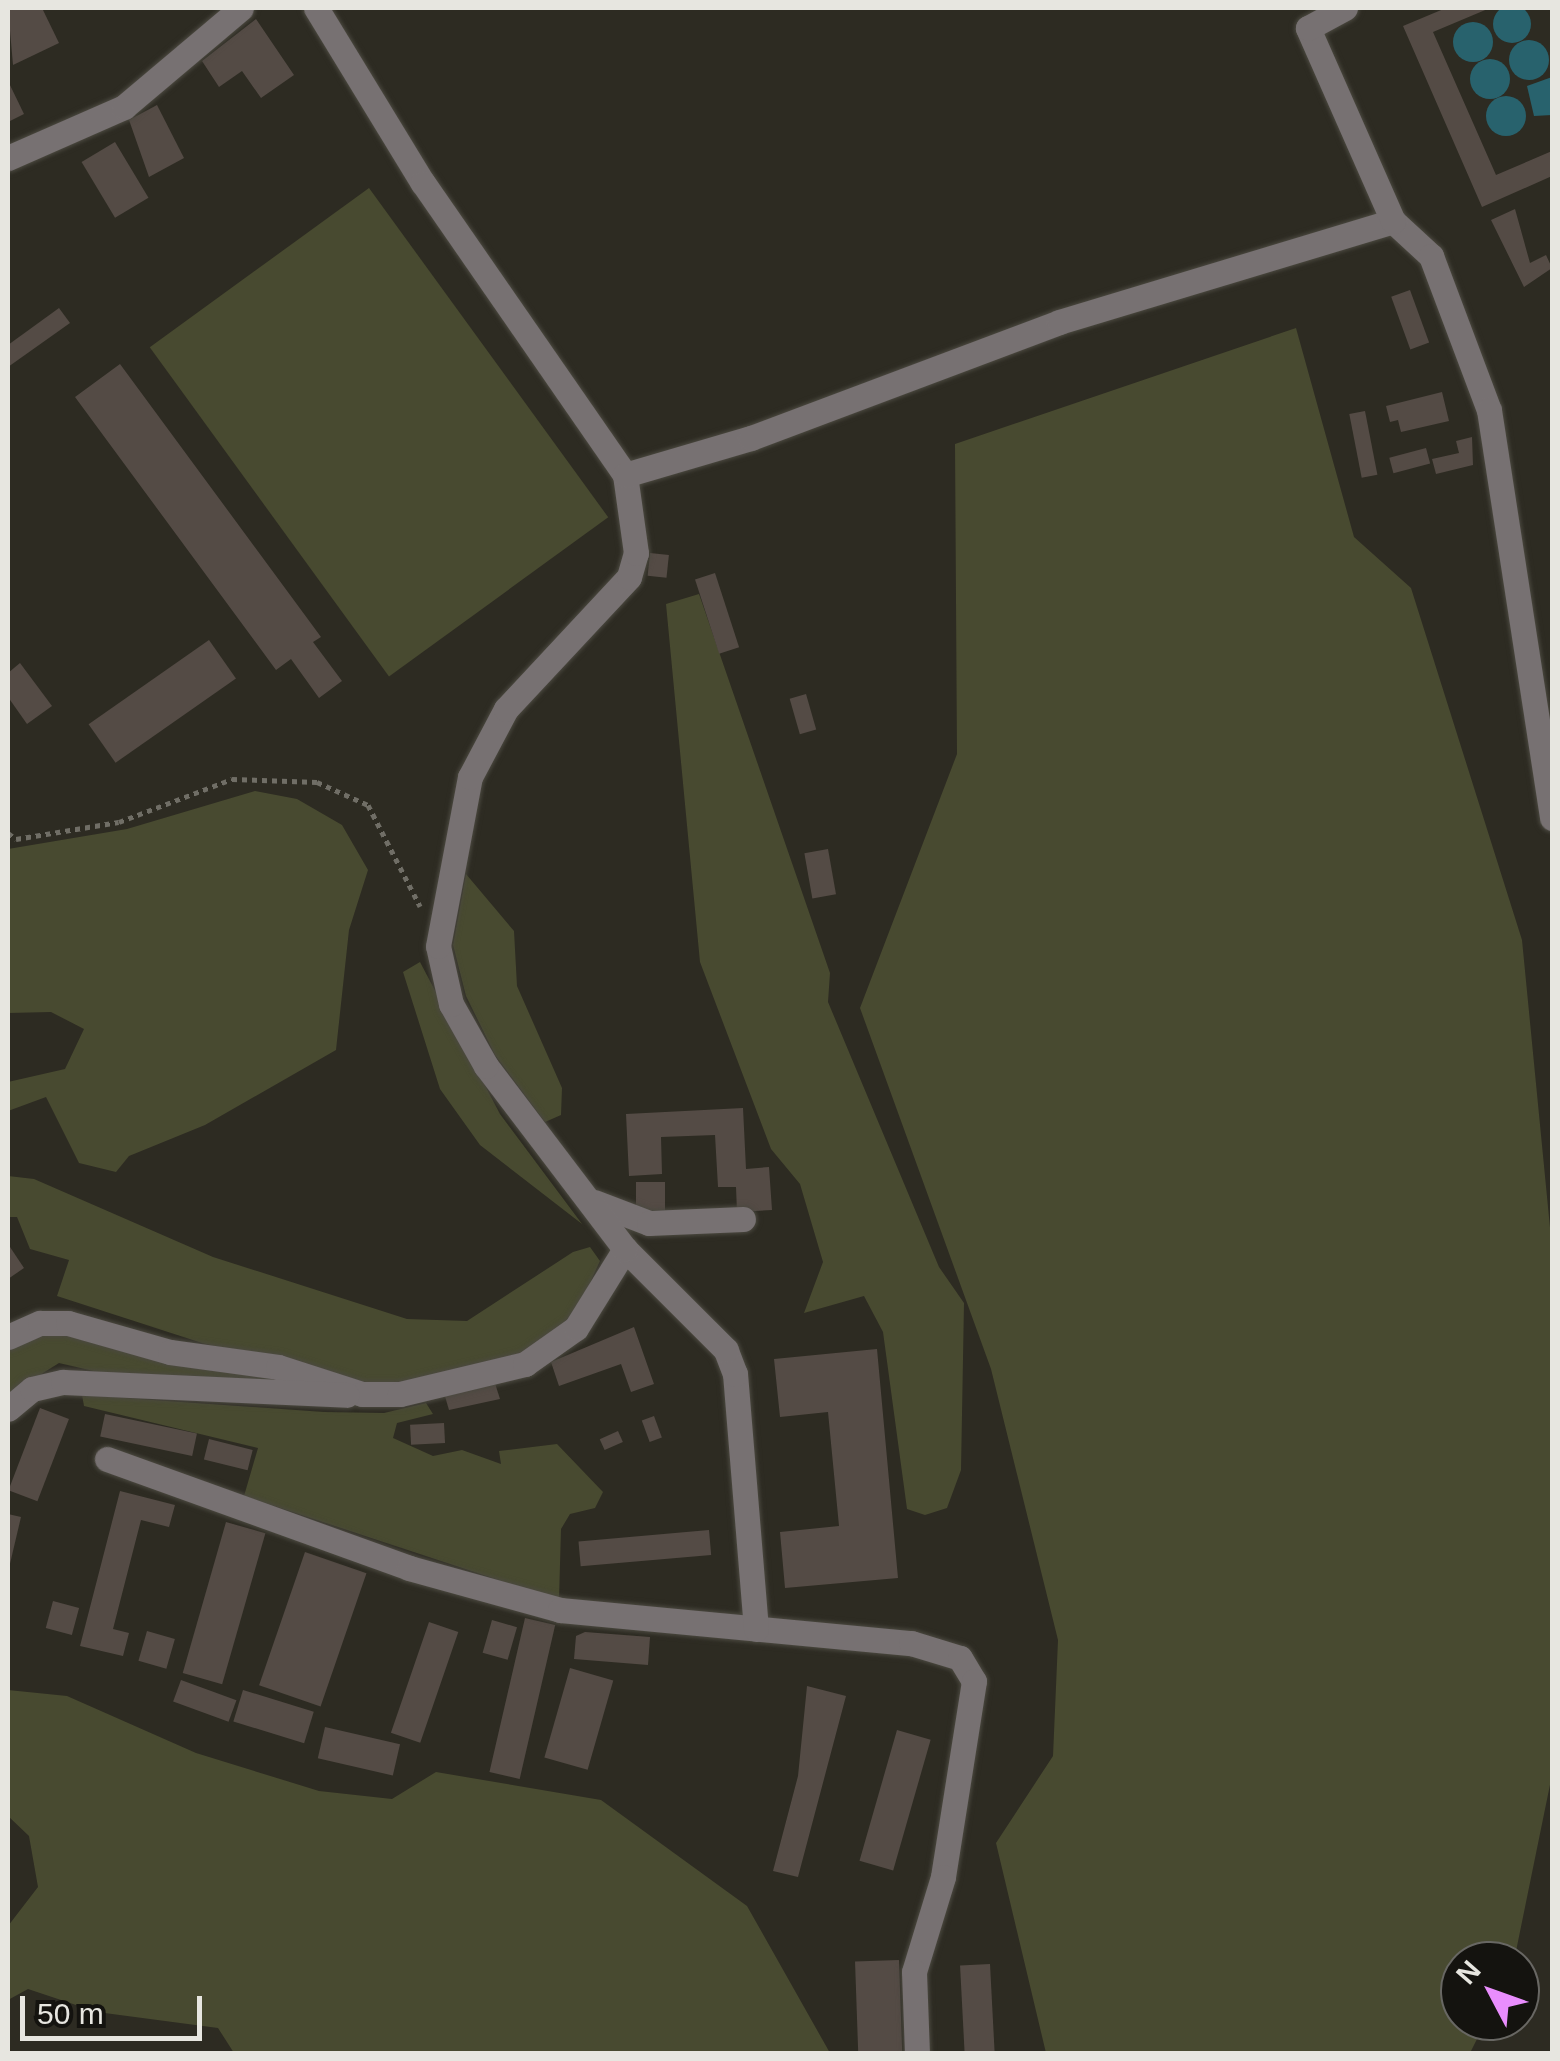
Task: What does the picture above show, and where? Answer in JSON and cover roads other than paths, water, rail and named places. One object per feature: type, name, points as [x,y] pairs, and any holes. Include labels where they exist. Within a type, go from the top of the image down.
[{"type":"street","points":[[8,158],[124,107],[241,8]]},
{"type":"street","points":[[316,8],[423,182],[625,475],[634,564],[506,709],[470,776],[438,946],[452,1004],[486,1066],[625,1249],[702,1318],[735,1374],[756,1629]]},
{"type":"street","points":[[1344,8],[1302,18],[1393,221],[1430,256],[1489,410],[1552,818]]},
{"type":"street","points":[[625,475],[751,438],[1058,322],[1393,221]]},
{"type":"street","points":[[589,1200],[650,1223],[744,1220]]},
{"type":"street","points":[[8,1409],[32,1390],[63,1382],[400,1394],[525,1364],[576,1328],[625,1249]]},
{"type":"street","points":[[8,1337],[40,1323],[68,1323],[170,1352],[278,1366],[362,1394]]},
{"type":"street","points":[[108,1459],[409,1568],[560,1610],[940,1647],[960,1658],[974,1681],[942,1878],[914,1972],[917,2054]]},
{"type":"water","points":[[1512,5],[1526,10],[1531,24],[1526,38],[1512,43],[1498,38],[1493,24],[1498,10]]},
{"type":"water","points":[[1473,22],[1487,28],[1493,42],[1487,56],[1473,62],[1459,56],[1453,42],[1459,28]]},
{"type":"water","points":[[1529,40],[1543,46],[1549,60],[1543,74],[1529,80],[1515,74],[1509,60],[1515,46]]},
{"type":"water","points":[[1490,59],[1504,65],[1510,79],[1504,93],[1490,99],[1476,93],[1470,79],[1476,65]]},
{"type":"water","points":[[1552,77],[1552,115],[1534,116],[1527,86]]},
{"type":"water","points":[[1506,96],[1520,102],[1526,116],[1520,130],[1506,136],[1492,130],[1486,116],[1492,102]]}]
